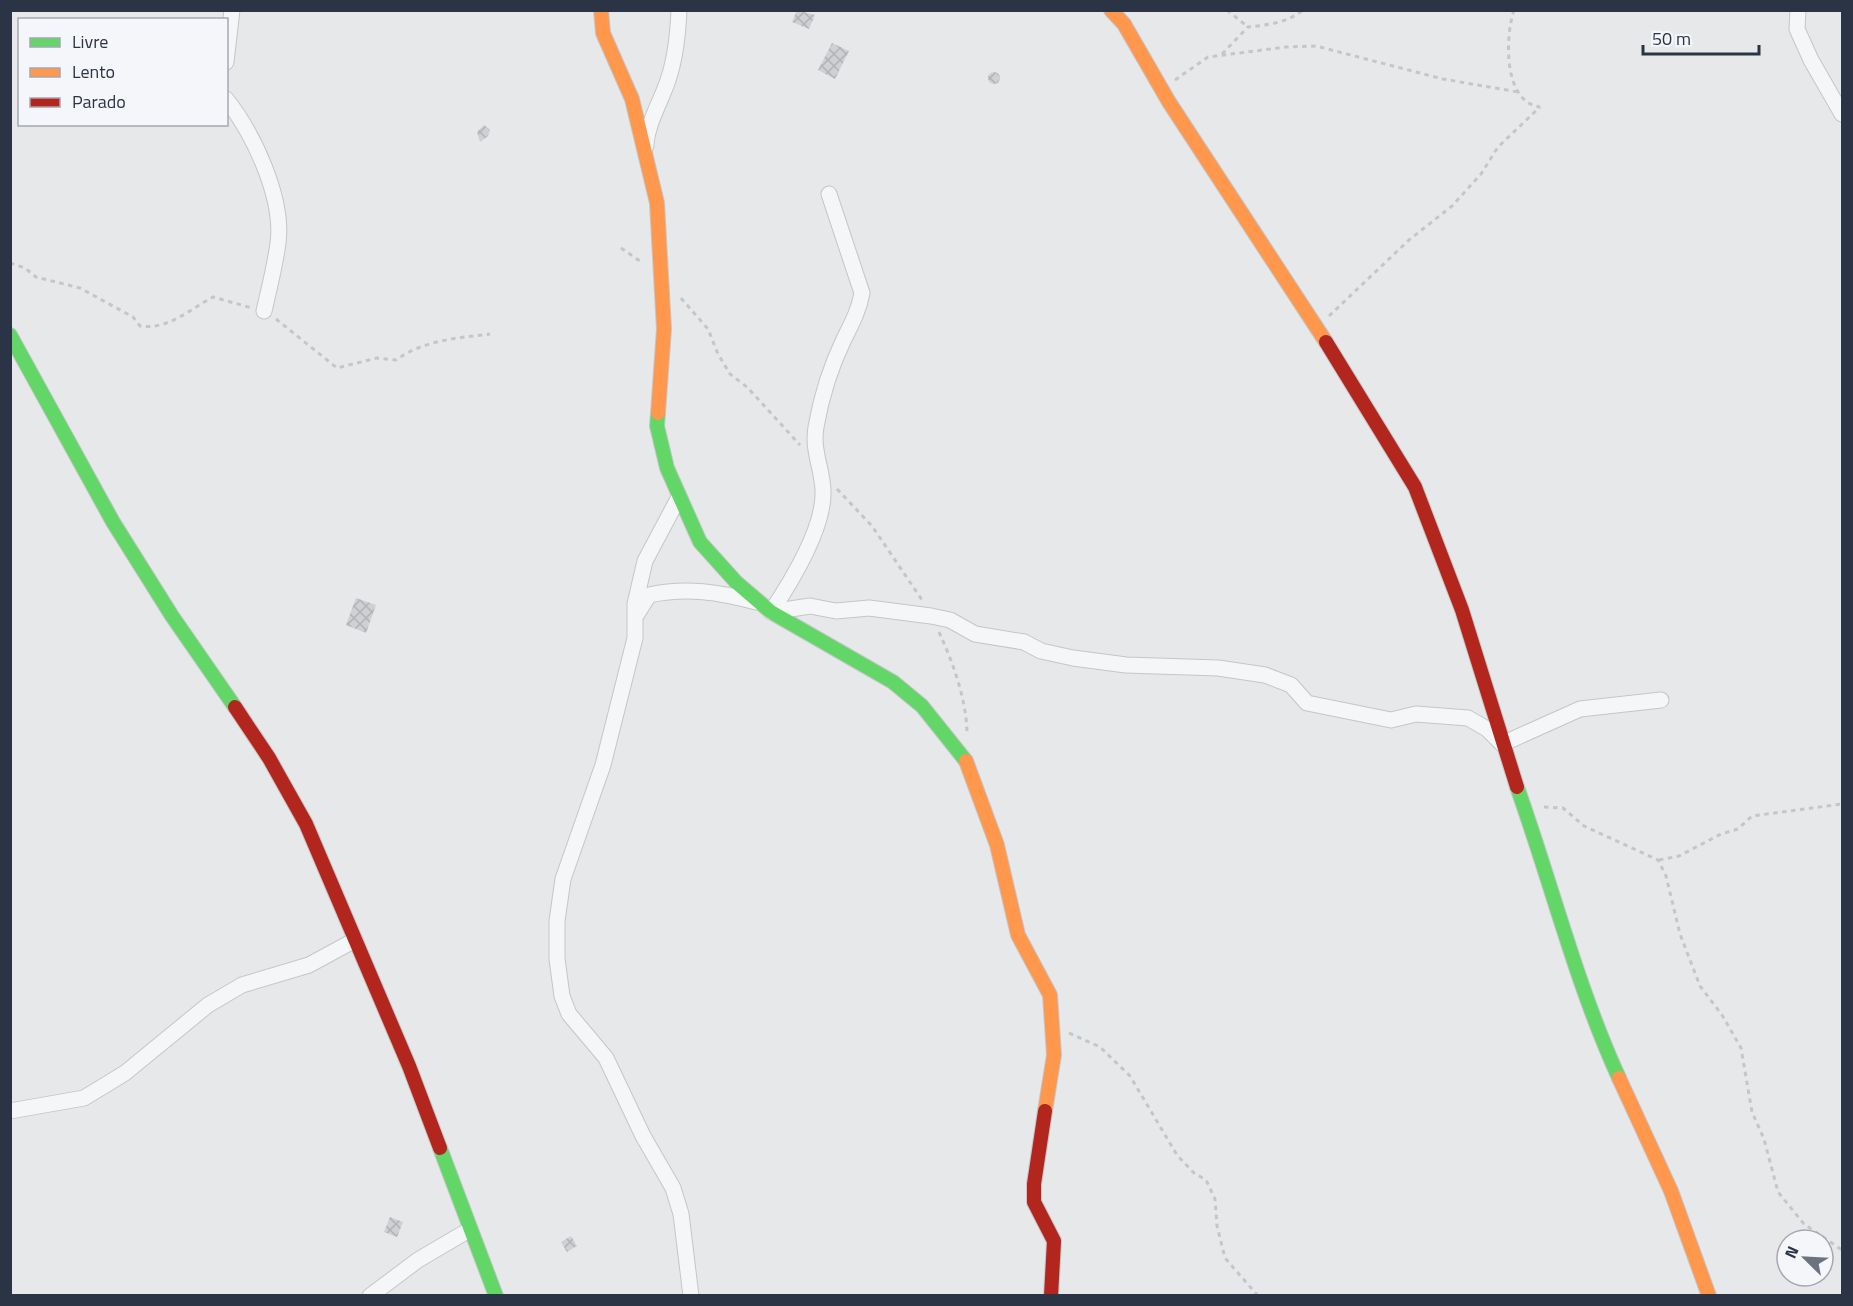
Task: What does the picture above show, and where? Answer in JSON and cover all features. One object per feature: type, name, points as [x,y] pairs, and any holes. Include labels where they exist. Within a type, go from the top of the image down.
[{"type":"street","points":[[228,45],[232,10]]},
{"type":"street","points":[[601,10],[603,33],[623,73],[657,203],[662,269],[664,353],[657,426],[667,468],[679,497],[700,542],[756,602],[893,682],[922,706],[969,764],[997,845],[1018,934],[1050,995],[1054,1017],[1054,1055],[1034,1184],[1034,1202],[1054,1241],[1051,1296]]},
{"type":"street","points":[[645,157],[646,140],[668,80],[677,45],[679,10]]},
{"type":"street","points":[[1111,10],[1124,24],[1162,90],[1317,328],[1415,487],[1440,547],[1462,610],[1502,744],[1544,860],[1570,955],[1590,1010],[1671,1191],[1709,1296]]},
{"type":"street","points":[[1798,10],[1797,29],[1811,60],[1842,114]]},
{"type":"street","points":[[228,102],[242,121],[271,183],[277,207],[279,242],[264,311]]},
{"type":"street","points":[[771,612],[791,582],[822,507],[823,490],[814,448],[816,427],[843,341],[859,309],[862,293],[829,194]]},
{"type":"street","points":[[10,335],[114,522],[172,616],[200,652],[285,785],[306,824],[410,1066],[469,1230],[496,1296]]},
{"type":"street","points":[[679,497],[645,561],[635,604],[634,638],[603,765],[563,879],[557,921],[557,958],[562,996],[568,1014],[606,1058],[643,1137],[673,1188],[681,1214],[691,1296]]},
{"type":"street","points":[[635,620],[649,595],[670,590],[695,589],[756,602]]},
{"type":"street","points":[[771,612],[810,606],[836,611],[869,608],[950,620],[975,634],[1024,642],[1041,651],[1073,658],[1126,665],[1218,668],[1265,675],[1291,685],[1307,703],[1391,720],[1416,714],[1468,718],[1487,729],[1502,744]]},
{"type":"street","points":[[1502,744],[1580,709],[1661,700]]},
{"type":"street","points":[[10,1111],[84,1098],[125,1073],[208,1005],[242,986],[309,965],[355,940]]},
{"type":"street","points":[[370,1296],[418,1260],[469,1230]]},
{"type":"path","points":[[1227,10],[1248,27]]},
{"type":"path","points":[[1221,56],[1248,27],[1279,22],[1294,17],[1303,10]]},
{"type":"path","points":[[1317,328],[1409,240],[1452,206],[1480,174],[1498,147],[1540,108],[1532,106],[1518,92],[1508,58],[1514,10]]},
{"type":"path","points":[[1162,90],[1208,57],[1286,47],[1316,46],[1443,79],[1518,92]]},
{"type":"path","points":[[10,263],[26,268],[36,277],[80,288],[133,317],[140,326],[154,328],[213,297],[264,311],[337,368],[377,358],[396,360],[410,349],[431,341],[455,340],[490,334]]},
{"type":"path","points":[[1520,798],[1534,807],[1563,808],[1584,826],[1658,860],[1679,856],[1721,834],[1738,829],[1752,816],[1842,804]]},
{"type":"path","points":[[1658,860],[1666,876],[1680,934],[1700,986],[1722,1015],[1741,1048],[1752,1112],[1764,1139],[1778,1192],[1804,1224],[1842,1250]]},
{"type":"path","points":[[1054,1017],[1066,1032],[1100,1047],[1130,1076],[1177,1155],[1194,1173],[1206,1180],[1215,1199],[1217,1226],[1225,1258],[1258,1296]]},
{"type":"building","points":[[797,10],[815,15],[809,29],[792,22]]},
{"type":"building","points":[[832,43],[849,51],[835,79],[818,70]]},
{"type":"building","points":[[996,72],[1000,78],[996,84],[992,84],[988,76]]},
{"type":"building","points":[[484,125],[490,130],[488,136],[480,142],[477,132]]},
{"type":"building","points":[[356,598],[376,605],[366,633],[346,625]]},
{"type":"building","points":[[390,1217],[403,1222],[397,1237],[384,1232]]},
{"type":"building","points":[[571,1236],[577,1246],[567,1252],[561,1242]]},
{"type":"traffic: fast","points":[[10,335],[113,522],[172,616],[235,707]]},
{"type":"traffic: fast","points":[[658,413],[657,426],[667,468],[700,542],[736,582],[771,612],[893,682],[922,706],[966,761]]},
{"type":"traffic: fast","points":[[1517,787],[1577,970],[1619,1078]]},
{"type":"traffic: fast","points":[[440,1148],[496,1296]]},
{"type":"traffic: slow","points":[[601,10],[603,33],[632,99],[657,203],[664,329],[658,413]]},
{"type":"traffic: slow","points":[[1111,10],[1124,24],[1169,102],[1326,342]]},
{"type":"traffic: slow","points":[[966,761],[997,845],[1018,935],[1050,995],[1054,1055],[1045,1111]]},
{"type":"traffic: slow","points":[[1619,1078],[1671,1191],[1709,1296]]},
{"type":"traffic: jam","points":[[1326,342],[1415,487],[1462,610],[1517,787]]},
{"type":"traffic: jam","points":[[235,707],[269,758],[306,824],[409,1066],[440,1148]]},
{"type":"traffic: jam","points":[[1045,1111],[1034,1184],[1034,1202],[1054,1241],[1051,1296]]}]
